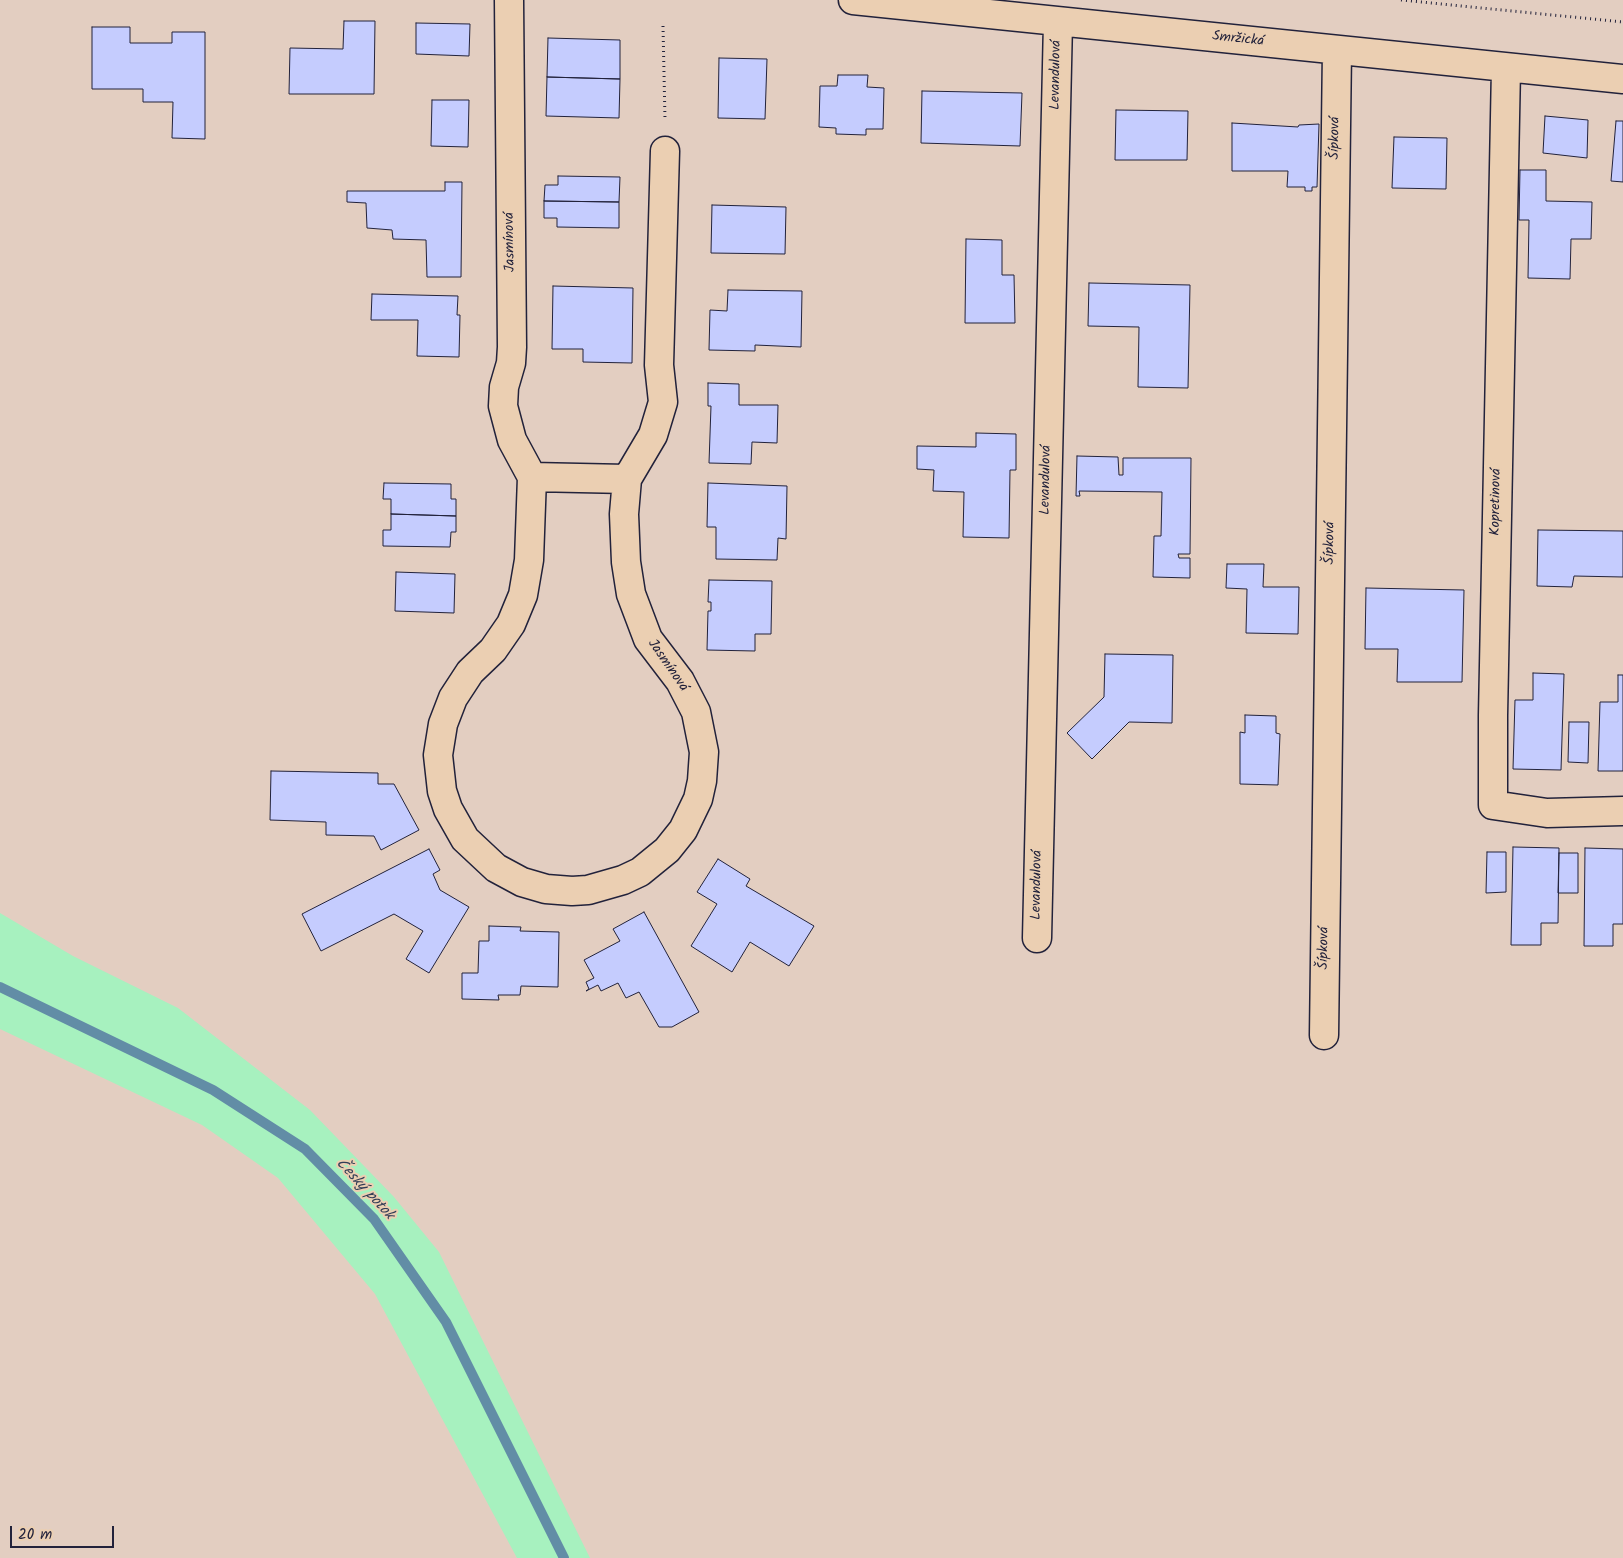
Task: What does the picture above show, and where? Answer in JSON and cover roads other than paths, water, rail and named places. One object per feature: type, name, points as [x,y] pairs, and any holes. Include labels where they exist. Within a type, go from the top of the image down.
[{"type":"street","name":"Jasmínová","points":[[509,0],[512,347],[504,387],[503,406],[512,440],[532,477],[529,560],[522,595],[505,636],[494,650],[470,672],[453,698],[442,724],[439,774],[448,809],[457,828],[474,850],[496,868],[522,882],[546,889],[572,891],[604,887],[623,880],[658,859],[683,830],[698,799],[702,781],[704,752],[696,712],[680,681],[662,662],[648,639],[631,594],[624,514],[626,479],[653,435],[663,402],[659,365],[665,151]]},
{"type":"street","name":"Smržická","points":[[852,0],[1623,79]]},
{"type":"street","name":"Levandulová","points":[[1037,938],[1058,22]]},
{"type":"street","name":"Šípková","points":[[1324,1035],[1337,50]]},
{"type":"street","name":"Kopretinová","points":[[1506,68],[1493,695],[1493,805],[1546,813],[1623,811]]},
{"type":"street","points":[[532,477],[626,479]]},
{"type":"waterway","name":"Český potok","points":[[0,987],[213,1090],[305,1149],[374,1219],[446,1322],[564,1558]]}]
